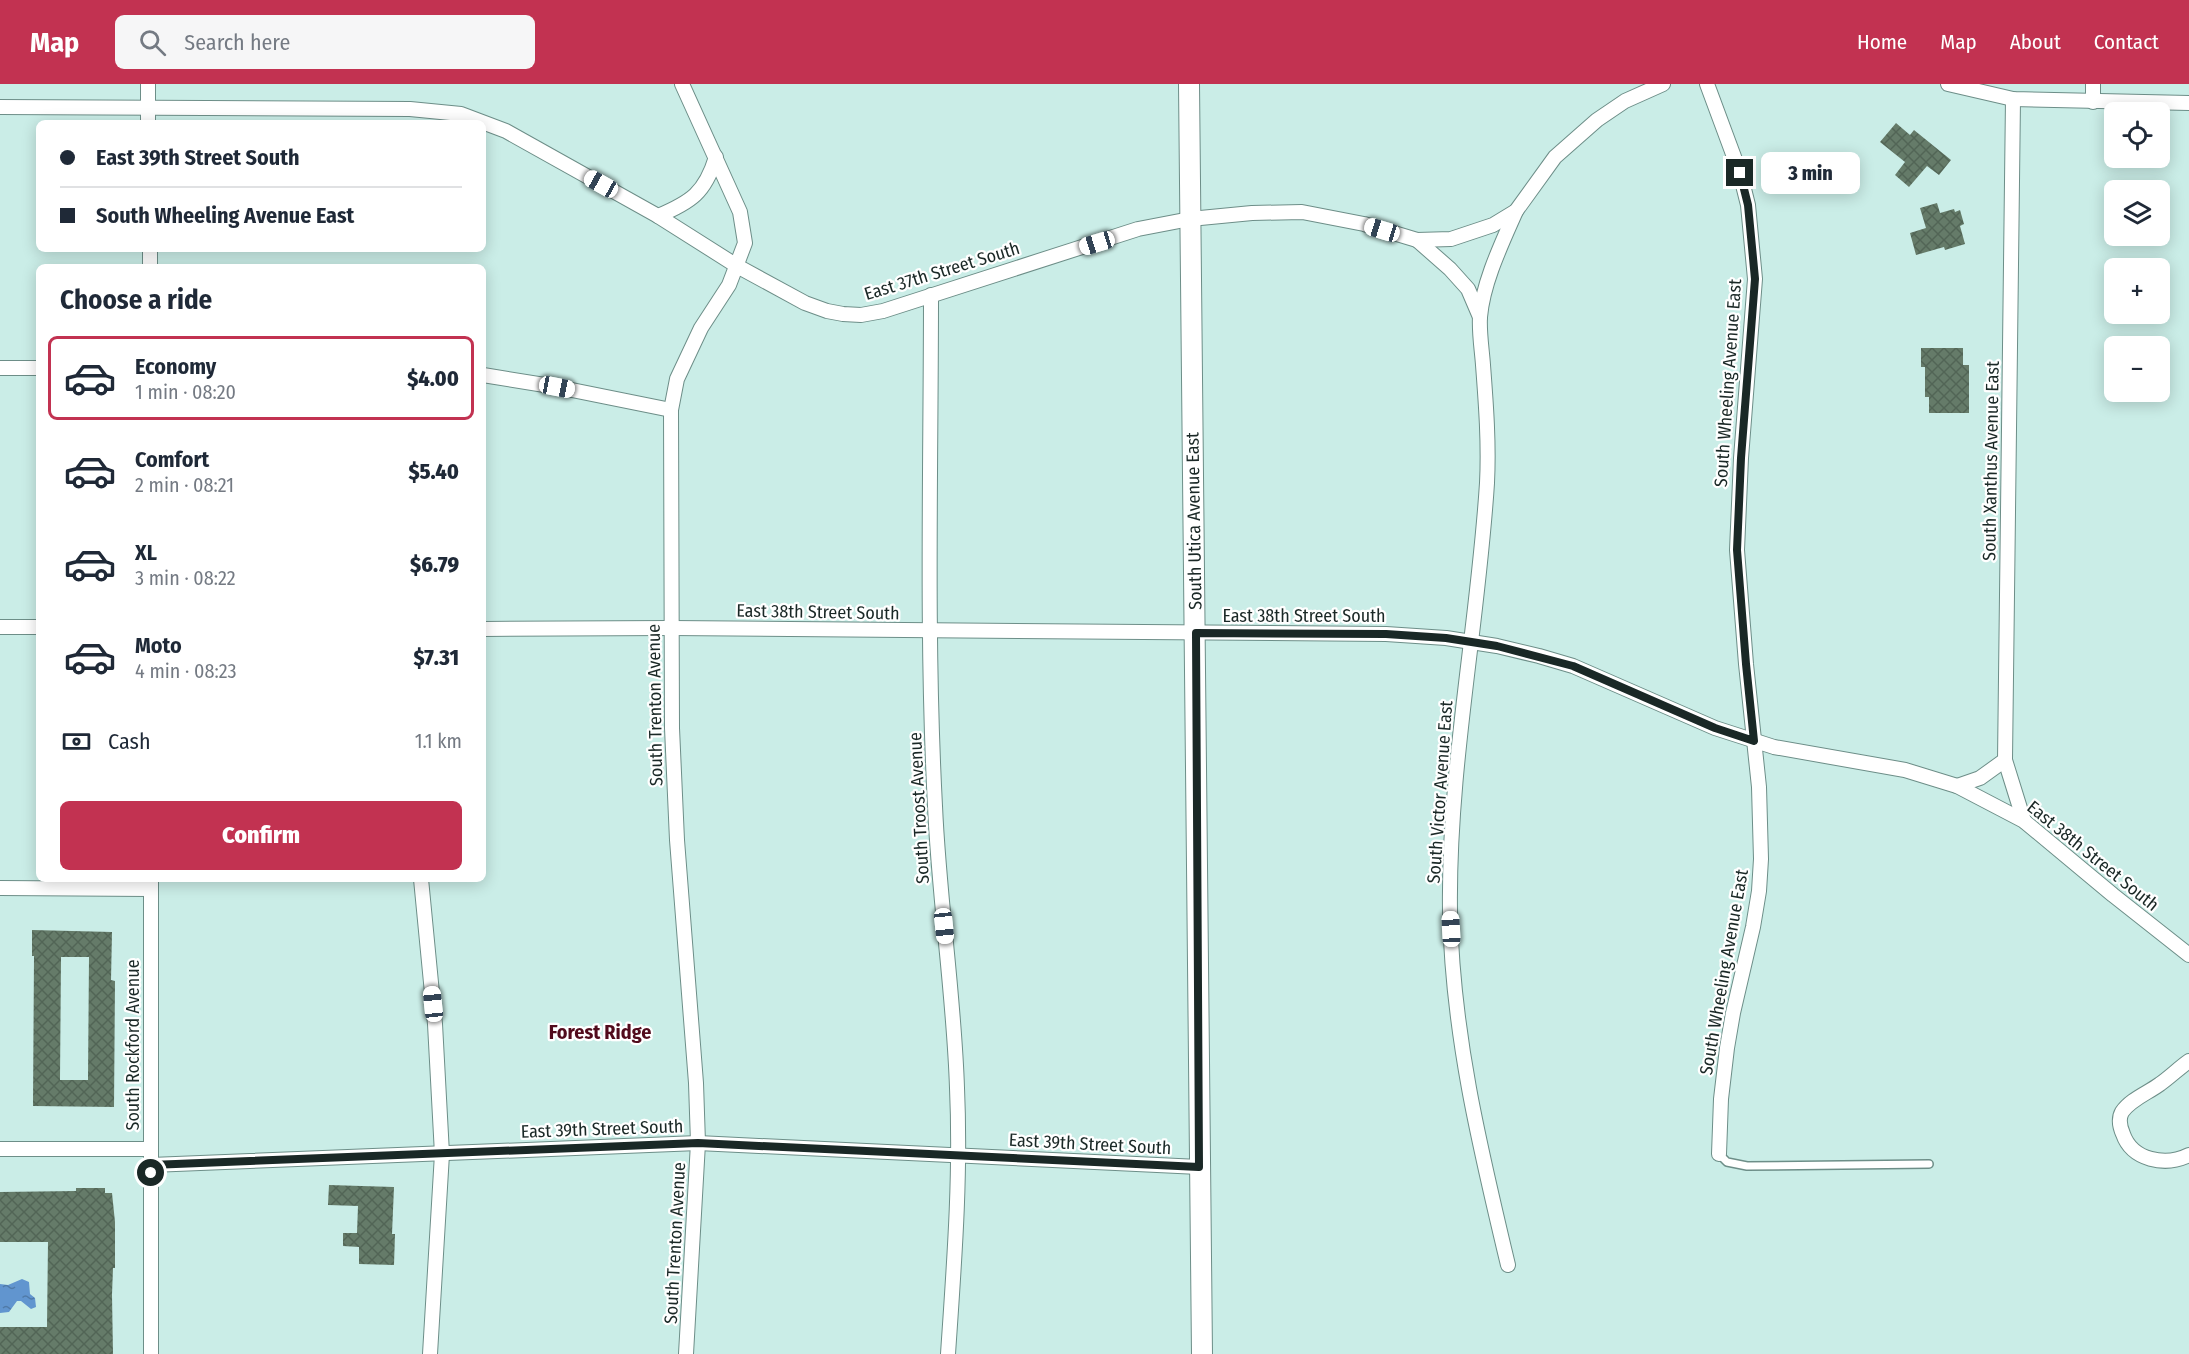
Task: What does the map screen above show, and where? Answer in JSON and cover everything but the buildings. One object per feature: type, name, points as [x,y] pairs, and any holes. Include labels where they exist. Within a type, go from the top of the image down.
[{"type":"street","points":[[148,84],[148,120]]},
{"type":"street","name":"South Trenton Avenue","points":[[682,84],[740,212],[745,243],[729,285],[701,328],[677,379],[671,410],[672,728],[677,840],[688,962],[698,1143],[686,1354]]},
{"type":"street","name":"South Utica Avenue East","points":[[1189,84],[1202,1354]]},
{"type":"street","name":"East 37th Street South","points":[[486,122],[658,216],[737,266],[806,303],[827,311],[861,315],[883,311],[1138,230],[1190,219],[1252,213],[1302,212],[1364,224],[1418,240],[1451,239],[1493,225],[1516,211],[1555,157],[1597,120],[1625,101],[1663,84]]},
{"type":"street","name":"South Wheeling Avenue East","points":[[1707,84],[1740,173],[1748,205],[1752,243],[1754,301],[1741,458],[1737,550],[1744,652],[1761,824],[1759,891],[1727,1048],[1721,1100],[1719,1154]]},
{"type":"street","points":[[1948,84],[2013,99],[2189,103]]},
{"type":"street","points":[[2093,84],[2093,102]]},
{"type":"street","name":"South Xanthus Avenue East","points":[[2013,99],[2005,760],[2024,821]]},
{"type":"street","name":"East 37th Street South","points":[[0,107],[410,110],[461,114],[481,120]]},
{"type":"street","points":[[658,216],[680,207],[695,195],[709,177],[716,157]]},
{"type":"street","name":"South Victor Avenue East","points":[[1508,1265],[1478,1138],[1464,1065],[1454,983],[1450,911],[1452,825],[1487,479],[1486,412],[1480,317],[1499,249],[1516,211]]},
{"type":"street","name":"South Victor Avenue East","points":[[1418,240],[1468,289],[1480,317]]},
{"type":"street","name":"South Troost Avenue","points":[[931,295],[931,631],[934,806],[957,1087],[957,1217],[948,1354]]},
{"type":"street","points":[[0,368],[36,368]]},
{"type":"street","points":[[486,375],[671,410]]},
{"type":"street","points":[[0,627],[36,627]]},
{"type":"street","name":"East 38th Street South","points":[[486,629],[671,628],[1386,634],[1446,638],[1497,646],[1573,666],[1715,728],[1754,741],[1774,747],[1905,770],[1957,786],[2024,821],[2189,955]]},
{"type":"street","points":[[1957,786],[1980,778],[2005,760]]},
{"type":"street","points":[[421,882],[435,1023],[442,1154],[430,1354]]},
{"type":"street","points":[[0,888],[151,884]]},
{"type":"street","name":"South Rockford Avenue","points":[[151,884],[151,1354]]},
{"type":"street","points":[[2189,1061],[2158,1086],[2136,1099],[2122,1112],[2119,1124],[2125,1141],[2133,1152],[2170,1162],[2189,1155]]},
{"type":"street","name":"East 39th Street South","points":[[151,1165],[698,1143],[1199,1167]]},
{"type":"street","points":[[0,1149],[151,1149]]},
{"type":"lane","points":[[1719,1154],[1727,1162],[1747,1166],[1929,1164]]},
{"type":"water","points":[[22,1279],[29,1282],[30,1294],[35,1298],[36,1307],[31,1309],[21,1301],[17,1301],[9,1312],[0,1313],[0,1284],[8,1285]]},
{"type":"district","name":"Forest Ridge","points":[[600,1032]]},
{"type":"route","points":[[151,1173],[151,1165],[698,1143],[1199,1167],[1196,633],[1386,634],[1446,638],[1497,646],[1573,666],[1628,688],[1715,728],[1754,741],[1737,550],[1741,458],[1755,279],[1748,205],[1740,173]]}]
